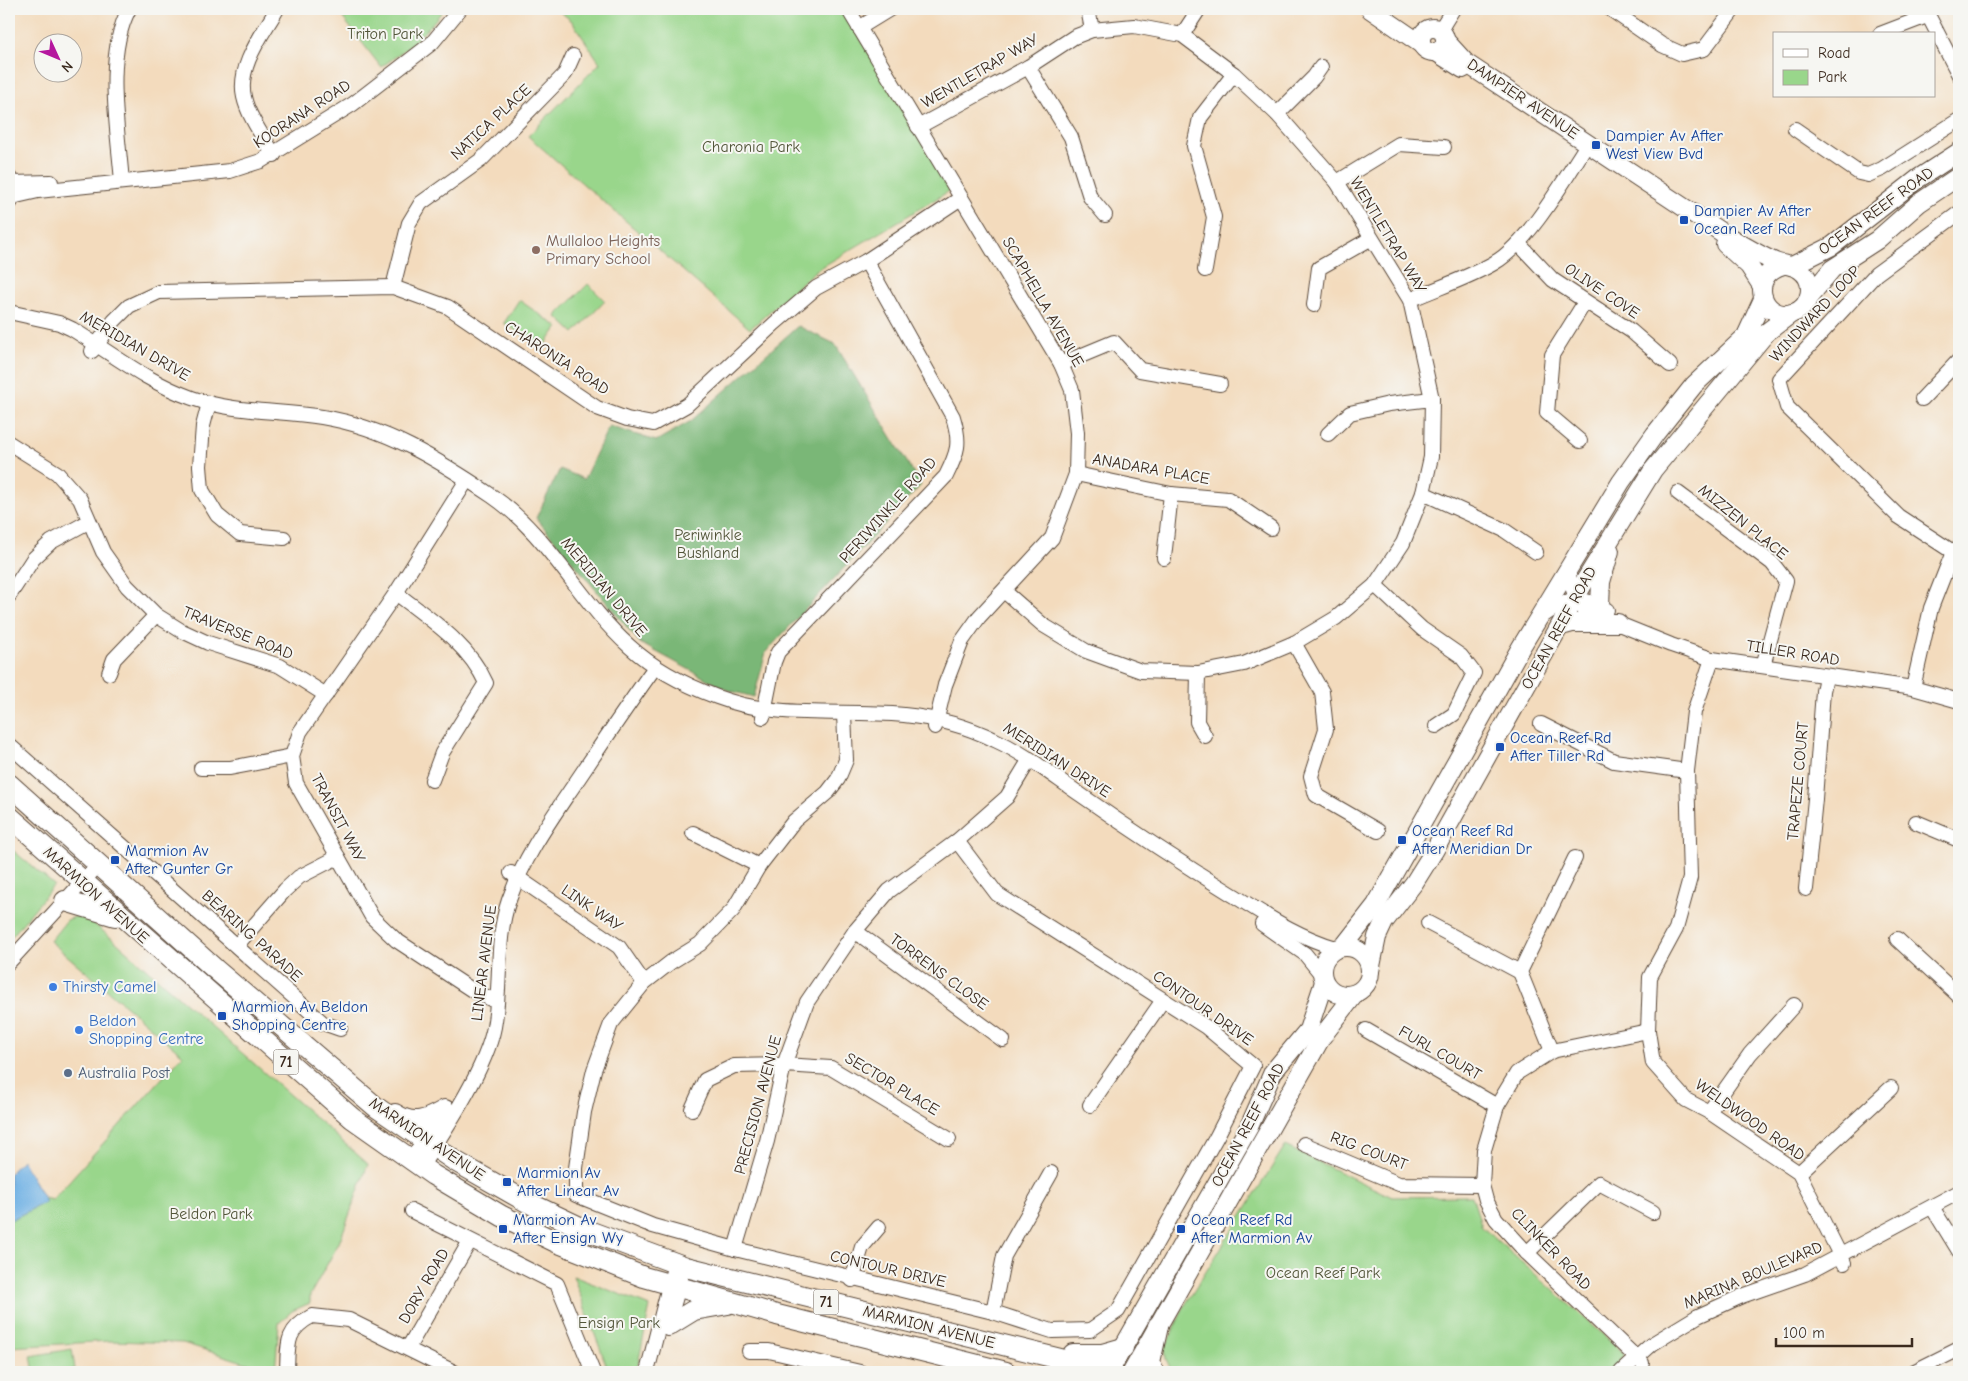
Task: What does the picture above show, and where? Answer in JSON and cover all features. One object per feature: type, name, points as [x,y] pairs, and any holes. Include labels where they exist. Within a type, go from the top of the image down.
[{"type":"highway","name":"MARMION AVENUE","points":[[9,784],[340,1078],[429,1144],[484,1178],[586,1230],[680,1265],[1111,1372]]},
{"type":"highway","name":"MARMION AVENUE","points":[[9,816],[352,1118],[416,1163],[502,1216],[556,1242],[644,1277],[673,1286],[732,1303],[1006,1372]]},
{"type":"highway","points":[[65,900],[124,919]]},
{"type":"highway","points":[[340,1078],[348,1078],[399,1116],[409,1121],[422,1122],[445,1110]]},
{"type":"highway","points":[[668,1326],[694,1310],[732,1303]]},
{"type":"highway","points":[[1154,1372],[1150,1362],[1158,1326]]},
{"type":"highway","points":[[966,1336],[994,1334],[1054,1350],[1085,1355],[1111,1353],[1123,1348]]},
{"type":"main road","name":"DAMPIER AVENUE","points":[[1370,9],[1434,38]]},
{"type":"main road","name":"DAMPIER AVENUE","points":[[1385,9],[1434,38],[1734,251],[1749,266],[1762,292]]},
{"type":"main road","name":"DAMPIER AVENUE","points":[[1586,146],[1759,255],[1787,266]]},
{"type":"main road","name":"OCEAN REEF ROAD","points":[[1787,266],[1832,246],[1919,178],[1959,152]]},
{"type":"main road","name":"OCEAN REEF ROAD","points":[[1809,297],[1832,269],[1877,240],[1919,203],[1959,176]]},
{"type":"main road","points":[[1787,266],[1799,269],[1809,281],[1809,297],[1799,310],[1792,313],[1778,313],[1767,305],[1762,292],[1769,272],[1787,266]]},
{"type":"main road","name":"OCEAN REEF ROAD","points":[[1340,947],[1376,905],[1581,545],[1638,456],[1694,385],[1746,336],[1762,292]]},
{"type":"main road","name":"OCEAN REEF ROAD","points":[[1370,971],[1376,937],[1384,922],[1425,865],[1618,526],[1653,470],[1768,332],[1792,313]]},
{"type":"main road","points":[[1600,606],[1601,582],[1618,526]]},
{"type":"main road","points":[[1561,626],[1572,623],[1621,624]]},
{"type":"main road","points":[[1340,947],[1352,947],[1365,956],[1370,971],[1366,985],[1355,994],[1341,995],[1334,992],[1323,978],[1324,959],[1340,947]]},
{"type":"main road","name":"OCEAN REEF ROAD","points":[[1111,1372],[1249,1127],[1273,1072],[1308,1030],[1323,978]]},
{"type":"main road","name":"OCEAN REEF ROAD","points":[[1132,1372],[1321,1038],[1355,994]]},
{"type":"street","points":[[122,177],[114,67],[124,19],[129,9]]},
{"type":"street","points":[[272,151],[246,104],[243,84],[248,60],[277,9]]},
{"type":"street","name":"KOORANA ROAD","points":[[272,151],[429,37],[451,9]]},
{"type":"street","name":"KOORANA ROAD","points":[[10,194],[56,181],[122,177],[229,162],[272,151],[353,104],[432,43],[460,9]]},
{"type":"street","name":"SCAPHELLA AVENUE","points":[[848,9],[1061,364],[1072,390],[1076,433],[1076,474],[1052,538],[979,618],[962,641],[945,685],[936,724]]},
{"type":"street","points":[[859,28],[890,9]]},
{"type":"street","points":[[1088,9],[1092,30]]},
{"type":"street","points":[[1182,35],[1199,9]]},
{"type":"street","points":[[1434,38],[1453,9]]},
{"type":"street","points":[[1610,9],[1662,45],[1682,54],[1704,49],[1734,9]]},
{"type":"street","points":[[1884,32],[1926,12],[1959,75]]},
{"type":"street","name":"WENTLETRAP WAY","points":[[918,127],[1028,67],[1074,37],[1092,30],[1134,26],[1182,35],[1234,74],[1277,114],[1337,182],[1370,239],[1410,300],[1432,399],[1431,457],[1423,493],[1403,543],[1375,585],[1336,618],[1294,643],[1244,664],[1198,673],[1141,671],[1086,651],[1043,624],[1004,591]]},
{"type":"street","name":"NATICA PLACE","points":[[393,286],[409,223],[421,203],[481,160],[566,74],[573,56]]},
{"type":"street","points":[[1028,67],[1071,137],[1090,197],[1105,215]]},
{"type":"street","points":[[1277,114],[1314,77],[1321,67]]},
{"type":"street","points":[[1205,270],[1214,217],[1194,146],[1200,118],[1234,74]]},
{"type":"street","points":[[1795,129],[1860,173],[1868,175],[1882,169],[1959,120]]},
{"type":"street","points":[[1337,182],[1399,144],[1444,147]]},
{"type":"street","points":[[1410,300],[1495,263],[1518,243],[1586,146]]},
{"type":"street","name":"CHARONIA ROAD","points":[[94,347],[114,321],[129,306],[159,292],[393,286],[448,307],[597,408],[627,420],[653,424],[687,405],[774,324],[816,288],[866,260],[961,198]]},
{"type":"street","name":"WINDWARD LOOP","points":[[1956,549],[1898,516],[1787,407],[1779,379],[1876,274],[1959,214]]},
{"type":"street","points":[[1314,305],[1319,268],[1370,239]]},
{"type":"street","name":"OLIVE COVE","points":[[1518,243],[1553,280],[1631,331],[1670,365]]},
{"type":"street","name":"PERIWINKLE ROAD","points":[[763,713],[778,652],[946,476],[958,453],[958,433],[953,417],[866,260]]},
{"type":"street","points":[[1580,441],[1547,413],[1552,355],[1585,302]]},
{"type":"street","name":"MERIDIAN DRIVE","points":[[9,312],[58,323],[94,347],[165,387],[208,407],[316,416],[361,425],[390,435],[465,483],[505,505],[531,530],[614,631],[649,667],[718,698],[763,713],[784,712],[845,719],[936,724],[978,741],[1028,763],[1158,848],[1291,931],[1340,947]]},
{"type":"street","name":"MERIDIAN DRIVE","points":[[9,320],[58,331],[94,347]]},
{"type":"street","points":[[1061,364],[1114,342],[1140,370],[1220,384]]},
{"type":"street","points":[[1922,399],[1959,360]]},
{"type":"street","points":[[1328,434],[1350,413],[1389,404],[1432,399]]},
{"type":"street","points":[[208,407],[203,426],[200,466],[202,490],[217,516],[240,534],[284,538]]},
{"type":"street","name":"TRAVERSE ROAD","points":[[9,443],[57,473],[80,499],[88,522],[103,552],[127,586],[156,614],[180,630],[208,643],[280,666],[326,695]]},
{"type":"street","name":"ANADARA PLACE","points":[[1076,474],[1171,494],[1228,499],[1271,528]]},
{"type":"street","name":"TRANSIT WAY","points":[[465,483],[396,593],[300,732],[292,756],[296,783],[372,917],[396,940],[493,1001]]},
{"type":"street","points":[[1423,493],[1504,530],[1536,552]]},
{"type":"street","name":"MIZZEN PLACE","points":[[1678,493],[1772,563],[1786,581],[1763,666]]},
{"type":"street","points":[[1164,558],[1171,494]]},
{"type":"street","points":[[9,596],[33,559],[51,542],[88,522]]},
{"type":"street","points":[[1913,688],[1931,608],[1956,549]]},
{"type":"street","points":[[1538,620],[1569,599],[1576,599],[1569,583],[1568,569]]},
{"type":"street","points":[[1375,585],[1422,629],[1461,656],[1474,673],[1454,714],[1436,726]]},
{"type":"street","points":[[396,593],[452,638],[478,665],[486,682],[442,753],[432,780]]},
{"type":"street","name":"TILLER ROAD","points":[[1576,599],[1588,600],[1600,606],[1621,624]]},
{"type":"street","name":"TILLER ROAD","points":[[1576,599],[1584,610],[1671,645],[1712,659],[1826,677],[1913,688],[1959,701]]},
{"type":"street","points":[[109,673],[114,659],[156,614]]},
{"type":"street","points":[[1294,643],[1322,692],[1326,730],[1311,776],[1316,795],[1378,831]]},
{"type":"street","name":"WELDWOOD ROAD","points":[[1712,659],[1694,712],[1686,771],[1690,878],[1676,929],[1650,977],[1648,1032],[1653,1063],[1686,1100],[1709,1112],[1799,1173],[1843,1260]]},
{"type":"street","name":"LINEAR AVENUE","points":[[416,1163],[484,1056],[494,1027],[495,924],[502,895],[649,667]]},
{"type":"street","points":[[1198,673],[1197,722],[1205,736]]},
{"type":"street","name":"TRAPEZE COURT","points":[[1806,889],[1816,799],[1823,691],[1826,677]]},
{"type":"street","name":"CONTOUR DRIVE","points":[[845,719],[846,760],[838,778],[828,792],[794,821],[759,866],[733,910],[707,937],[644,983],[611,1024],[594,1070],[584,1112],[576,1168],[576,1195],[653,1226],[735,1250],[852,1280],[992,1312],[1052,1331],[1090,1330],[1118,1311],[1217,1136],[1253,1066],[1206,1027],[997,894],[957,841]]},
{"type":"street","points":[[1541,724],[1614,761],[1686,771]]},
{"type":"street","name":"BEARING PARADE","points":[[9,745],[323,1023],[340,1029]]},
{"type":"street","points":[[201,768],[230,768],[292,756]]},
{"type":"street","name":"MERIDIAN DRIVE","points":[[1028,763],[1123,834],[1293,944],[1310,959],[1323,978]]},
{"type":"street","name":"PRECISION AVENUE","points":[[735,1250],[767,1141],[784,1065],[807,1002],[855,932],[889,891],[957,841],[1007,797],[1028,763]]},
{"type":"street","points":[[1916,822],[1959,840]]},
{"type":"street","points":[[693,833],[759,866]]},
{"type":"street","points":[[237,945],[285,890],[299,877],[338,857]]},
{"type":"street","points":[[1520,972],[1575,858]]},
{"type":"street","points":[[9,962],[99,864]]},
{"type":"street","name":"LINK WAY","points":[[514,876],[619,947],[644,983]]},
{"type":"street","points":[[1428,923],[1520,972],[1552,1051]]},
{"type":"street","name":"TORRENS CLOSE","points":[[855,932],[1002,1040]]},
{"type":"street","points":[[1897,939],[1959,996]]},
{"type":"street","points":[[1090,1104],[1163,1000]]},
{"type":"street","name":"LINEAR AVENUE","points":[[429,1144],[477,1051],[493,1001]]},
{"type":"street","points":[[1709,1112],[1750,1054],[1794,1005]]},
{"type":"street","name":"FURL COURT","points":[[1366,1030],[1497,1106]]},
{"type":"street","name":"CLINKER ROAD","points":[[1637,1364],[1496,1219],[1486,1200],[1482,1186],[1484,1150],[1497,1106],[1517,1073],[1552,1051],[1648,1032]]},
{"type":"street","name":"SECTOR PLACE","points":[[692,1110],[705,1080],[734,1066],[784,1065],[831,1068],[949,1139]]},
{"type":"street","points":[[1799,1173],[1891,1088]]},
{"type":"street","name":"RIG COURT","points":[[1304,1144],[1399,1184],[1482,1186]]},
{"type":"street","points":[[992,1312],[1004,1256],[1051,1173]]},
{"type":"street","points":[[1527,1253],[1599,1183],[1653,1212]]},
{"type":"street","name":"MARINA BOULEVARD","points":[[1621,1372],[1637,1364],[1676,1328],[1718,1306],[1843,1260],[1934,1210],[1959,1192]]},
{"type":"street","name":"MARINA BOULEVARD","points":[[1934,1210],[1959,1201]]},
{"type":"street","points":[[1934,1210],[1959,1250]]},
{"type":"street","points":[[412,1211],[557,1284],[593,1372]]},
{"type":"street","points":[[852,1280],[862,1247],[879,1227]]},
{"type":"street","name":"DORY ROAD","points":[[408,1348],[470,1241]]},
{"type":"street","points":[[647,1372],[680,1265]]},
{"type":"street","points":[[655,1372],[668,1326],[673,1286]]},
{"type":"street","points":[[287,1372],[288,1342],[293,1330],[312,1316],[349,1320],[454,1372]]},
{"type":"street","points":[[1913,1372],[1959,1349]]},
{"type":"street","points":[[749,1351],[769,1351],[818,1367],[860,1372]]},
{"type":"green space","name":"Triton Park","points":[[336,9],[444,9],[415,41],[381,67]]},
{"type":"green space","name":"Charonia Park","points":[[556,9],[843,9],[951,190],[815,271],[750,329],[528,136],[600,63],[571,20]]},
{"type":"green space","points":[[588,284],[605,301],[574,333],[556,316]]},
{"type":"green space","points":[[519,300],[558,327],[543,348],[504,323]]},
{"type":"green space","name":"Periwinkle Bushland","points":[[798,326],[835,344],[921,485],[766,652],[754,697],[727,690],[640,643],[536,518],[560,469],[584,479],[609,426],[656,441],[691,421]]},
{"type":"green space","points":[[9,847],[54,885],[9,940]]},
{"type":"green space","name":"Beldon Park","points":[[82,914],[368,1164],[339,1243],[310,1295],[310,1303],[292,1311],[279,1323],[275,1372],[183,1343],[110,1341],[11,1347],[9,1217],[44,1198],[52,1200],[183,1055],[50,941],[67,920]]},
{"type":"green space","name":"Ocean Reef Park","points":[[1285,1146],[1392,1197],[1472,1196],[1482,1227],[1625,1354],[1612,1372],[1172,1372],[1166,1359],[1165,1348],[1185,1305]]},
{"type":"green space","name":"Ensign Park","points":[[573,1276],[650,1306],[637,1369],[634,1371],[619,1371],[607,1367]]},
{"type":"green space","points":[[72,1349],[75,1369],[72,1372],[34,1372],[31,1356]]},
{"type":"water","points":[[22,1160],[46,1202],[9,1221],[9,1174]]},
{"type":"place","name":"Dampier Av After West View Bvd","points":[[1596,145]]},
{"type":"place","name":"Dampier Av After Ocean Reef Rd","points":[[1684,220]]},
{"type":"place","name":"Mullaloo Heights Primary School","points":[[536,250]]},
{"type":"place","name":"Ocean Reef Rd After Tiller Rd","points":[[1500,747]]},
{"type":"place","name":"Ocean Reef Rd After Meridian Dr","points":[[1402,840]]},
{"type":"place","name":"Marmion Av After Gunter Gr","points":[[115,860]]},
{"type":"place","name":"Thirsty Camel","points":[[53,987]]},
{"type":"place","name":"Marmion Av Beldon Shopping Centre","points":[[222,1016]]},
{"type":"place","name":"Beldon Shopping Centre","points":[[79,1030]]},
{"type":"place","name":"Australia Post","points":[[68,1073]]},
{"type":"place","name":"Marmion Av After Linear Av","points":[[507,1182]]},
{"type":"place","name":"Marmion Av After Ensign Wy","points":[[503,1229]]},
{"type":"place","name":"Ocean Reef Rd After Marmion Av","points":[[1181,1229]]}]
